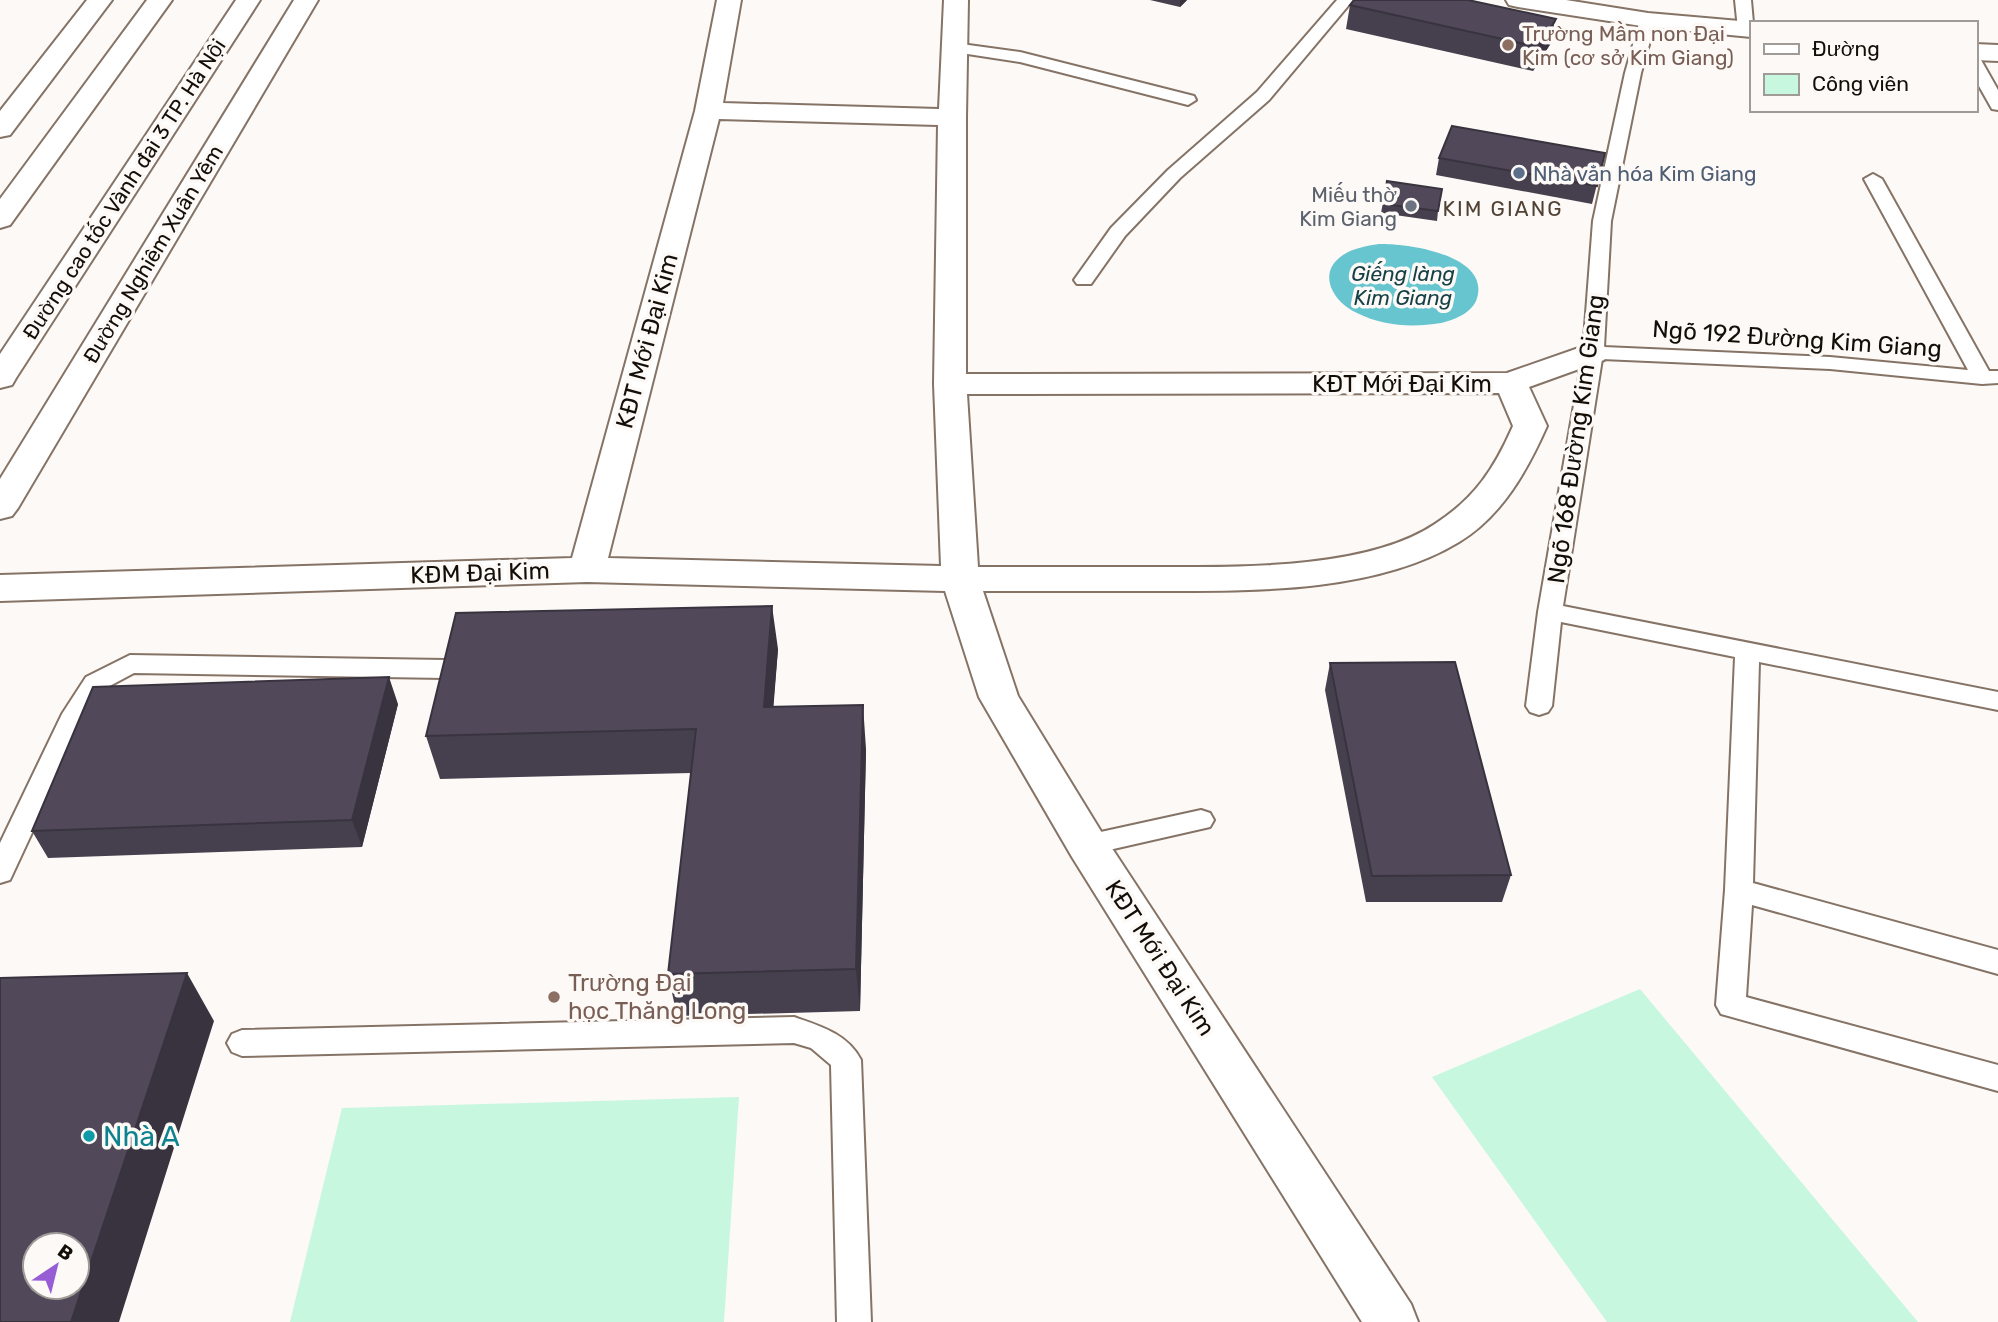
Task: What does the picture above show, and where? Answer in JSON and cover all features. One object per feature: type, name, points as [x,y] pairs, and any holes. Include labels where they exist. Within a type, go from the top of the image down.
[{"type":"main road","points":[[0,129],[100,0]]},
{"type":"main road","points":[[0,219],[160,0]]},
{"type":"main road","name":"Đường cao tốc Vành đai 3 TP. Hà Nội","points":[[0,377],[248,0]]},
{"type":"main road","name":"Đường Nghiêm Xuân Yêm","points":[[0,508],[306,0]]},
{"type":"main road","name":"KĐT Mới Đại Kim","points":[[587,570],[708,111],[729,0]]},
{"type":"main road","name":"KĐT Mới Đại Kim","points":[[956,0],[951,117],[950,384],[960,579],[999,697],[1087,845],[1392,1322]]},
{"type":"main road","points":[[1518,0],[1648,19],[1748,29]]},
{"type":"main road","points":[[1977,52],[1998,53]]},
{"type":"main road","points":[[708,111],[951,117]]},
{"type":"main road","points":[[1511,383],[1593,353]]},
{"type":"main road","name":"KĐT Mới Đại Kim","points":[[950,384],[1511,383],[1530,426],[1513,464],[1485,503],[1446,534],[1384,561],[1268,579],[960,579]]},
{"type":"main road","name":"KĐM Đại Kim","points":[[0,587],[587,570],[960,579]]},
{"type":"lane","points":[[1084,280],[1118,232],[1174,174],[1263,96],[1345,0]]},
{"type":"lane","points":[[1743,0],[1748,29]]},
{"type":"lane","name":"Ngõ 168 Đường Kim Giang","points":[[1539,706],[1550,612],[1593,353],[1602,221],[1633,73],[1648,19]]},
{"type":"lane","points":[[954,48],[1020,57],[1188,100]]},
{"type":"lane","points":[[1977,67],[1998,105]]},
{"type":"lane","points":[[1873,179],[1990,378]]},
{"type":"lane","name":"Ngõ 192 Đường Kim Giang","points":[[1593,353],[1830,363],[1990,378]]},
{"type":"lane","points":[[1550,612],[1998,701]]},
{"type":"lane","points":[[1746,651],[1739,890],[1731,1005],[1998,1078]]},
{"type":"lane","points":[[0,872],[71,721],[95,682],[130,664],[445,669]]},
{"type":"lane","points":[[1087,845],[1201,820]]},
{"type":"lane","points":[[1739,890],[1998,962]]},
{"type":"lane","points":[[242,1043],[794,1030],[821,1039],[846,1060],[854,1322]]},
{"type":"green space","points":[[1640,989],[1918,1322],[1607,1322],[1432,1077]]},
{"type":"green space","points":[[739,1097],[724,1322],[290,1322],[342,1108]]},
{"type":"water","name":"Giếng làng Kim Giang","points":[[1379,244],[1426,249],[1460,262],[1472,273],[1478,285],[1473,306],[1451,320],[1419,325],[1377,321],[1348,308],[1331,287],[1330,270],[1343,255]]},
{"type":"building","points":[[1354,0],[1468,0],[1556,19],[1538,47],[1350,5]]},
{"type":"building","points":[[1452,126],[1605,153],[1597,186],[1439,158]]},
{"type":"building","points":[[1387,181],[1442,189],[1438,211],[1383,204]]},
{"type":"building","points":[[772,606],[764,707],[863,705],[856,969],[668,974],[696,729],[426,736],[456,613]]},
{"type":"building","points":[[1455,662],[1511,875],[1372,876],[1330,663]]},
{"type":"building","points":[[389,677],[352,820],[32,831],[93,687]]},
{"type":"building","name":"Nhà A","points":[[187,973],[91,1262],[91,1231],[21,1231],[21,1301],[78,1301],[71,1322],[0,1322],[0,978]]},
{"type":"place","name":"Trường Mầm non Đại Kim (cơ sở Kim Giang)","points":[[1508,45]]},
{"type":"place","name":"Nhà văn hóa Kim Giang","points":[[1519,173]]},
{"type":"place","name":"Miếu thờ Kim Giang","points":[[1411,206]]},
{"type":"place","name":"Trường Đại học Thăng Long","points":[[554,997]]},
{"type":"place","name":"Nhà A","points":[[89,1136]]},
{"type":"district","name":"KIM GIANG","points":[[1503,208]]}]
